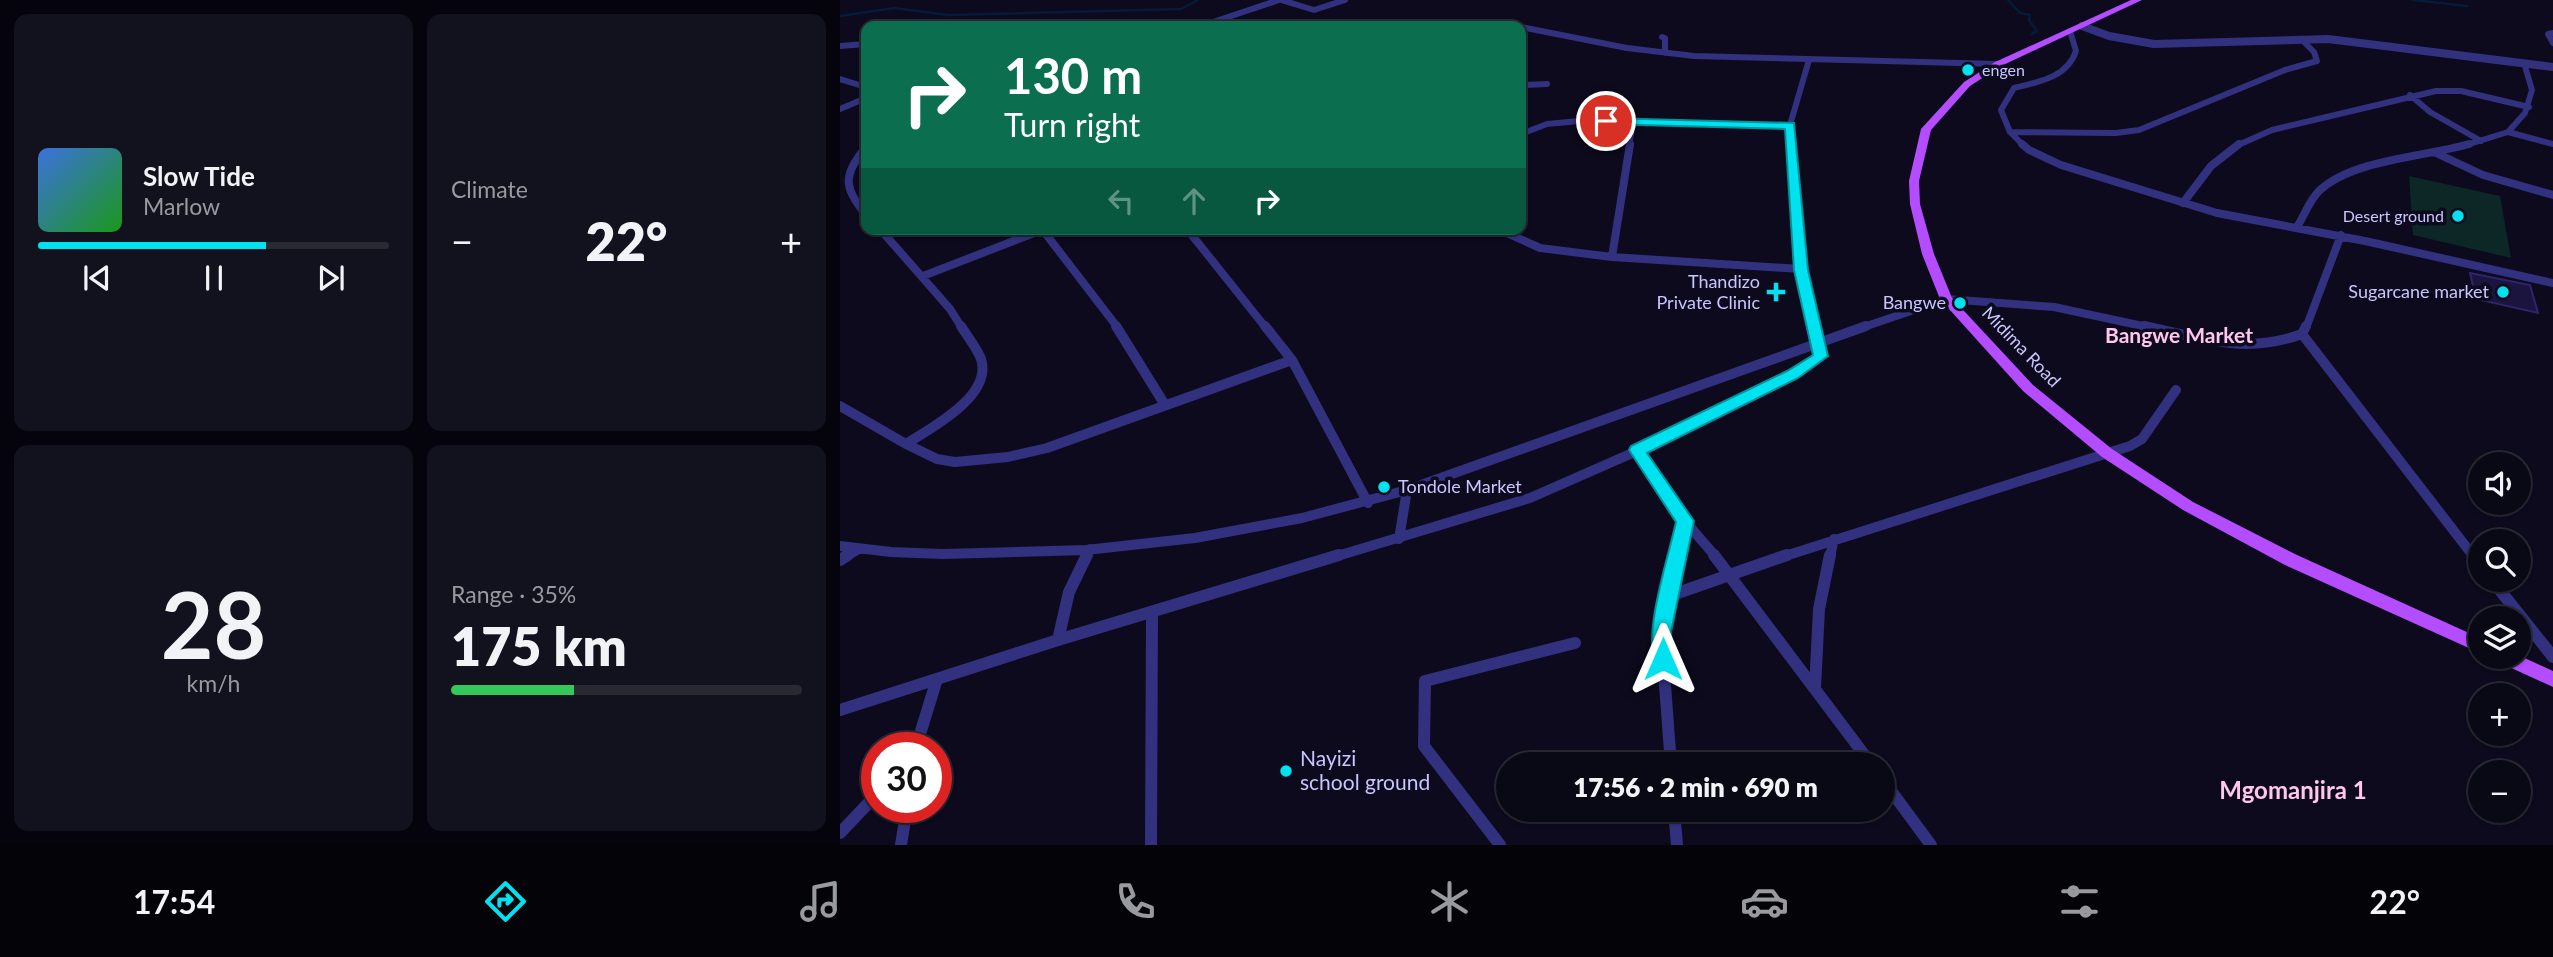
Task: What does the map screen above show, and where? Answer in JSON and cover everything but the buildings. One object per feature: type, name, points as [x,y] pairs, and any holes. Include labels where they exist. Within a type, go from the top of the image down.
[{"type":"main road","name":"Midima Road","points":[[2138,0],[1998,64],[1967,84],[1926,129],[1914,181],[1915,204],[1928,254],[1946,299],[2028,388],[2107,453],[2188,506],[2291,560],[2468,641]]},
{"type":"main road","points":[[2531,669],[2553,679]]},
{"type":"street","points":[[1216,21],[1280,0],[1314,10],[1346,0]]},
{"type":"street","points":[[1526,28],[1665,53],[1809,60],[1998,64]]},
{"type":"street","points":[[2553,67],[2379,44],[2301,39],[2154,44],[2076,28],[2077,51],[2070,64],[2049,78],[2014,88],[2001,110],[2010,132],[2029,150],[2061,165],[2183,204],[2240,218],[2341,235],[2553,284]]},
{"type":"street","points":[[2553,33],[2548,34],[2553,43]]},
{"type":"street","points":[[1662,37],[1665,38],[1665,53]]},
{"type":"street","points":[[2010,132],[2116,133],[2139,130],[2285,70],[2317,61],[2314,52],[2301,39]]},
{"type":"street","points":[[840,46],[861,44]]},
{"type":"street","points":[[840,710],[1058,640],[1530,498],[1793,375],[1821,356],[1801,270],[1790,125],[1809,60]]},
{"type":"street","points":[[2297,227],[2318,192],[2335,179],[2376,165],[2436,153],[2508,132],[2529,107],[2532,90],[2524,63]]},
{"type":"street","points":[[840,79],[861,85]]},
{"type":"street","points":[[1526,85],[1547,83]]},
{"type":"street","points":[[2183,204],[2213,161],[2249,139],[2272,130],[2436,90],[2461,91],[2529,107]]},
{"type":"street","points":[[2410,95],[2436,116],[2481,141]]},
{"type":"street","points":[[840,109],[861,100]]},
{"type":"street","points":[[1526,132],[1547,124],[1579,121],[1790,125]]},
{"type":"street","points":[[1612,257],[1633,122]]},
{"type":"street","points":[[2508,132],[2553,144]]},
{"type":"street","points":[[861,153],[849,169],[845,185],[848,195],[861,209]]},
{"type":"street","points":[[2436,153],[2483,175],[2553,195]]},
{"type":"street","points":[[885,235],[950,309],[981,359],[982,374],[970,398],[906,444]]},
{"type":"street","points":[[923,276],[1029,235]]},
{"type":"street","points":[[1046,235],[1100,300],[1144,366],[1165,405]]},
{"type":"street","points":[[1192,235],[1292,360],[1367,502]]},
{"type":"street","points":[[1511,235],[1539,248],[1612,257],[1801,270]]},
{"type":"street","points":[[2302,334],[2341,235]]},
{"type":"street","points":[[840,546],[859,550],[958,554],[1090,549],[1254,527],[1367,502],[1946,299],[2054,307],[2239,346],[2284,340],[2302,334]]},
{"type":"street","points":[[2302,334],[2468,549]]},
{"type":"street","points":[[840,406],[906,444],[942,460],[971,462],[1011,457],[1047,448],[1292,360]]},
{"type":"street","points":[[1669,596],[1834,538],[2130,446],[2142,439],[2176,390]]},
{"type":"street","points":[[1637,450],[1685,521],[1730,574],[1862,752]]},
{"type":"street","points":[[1399,539],[1407,490]]},
{"type":"street","points":[[1670,752],[1661,632],[1685,521]]},
{"type":"street","points":[[1815,688],[1819,609],[1834,538]]},
{"type":"street","points":[[1058,640],[1072,585],[1090,549]]},
{"type":"street","points":[[840,561],[859,550]]},
{"type":"street","points":[[2501,592],[2553,657]]},
{"type":"street","points":[[1151,845],[1152,613]]},
{"type":"street","points":[[1500,845],[1424,746],[1425,681],[1576,643]]},
{"type":"street","points":[[921,732],[937,679]]},
{"type":"street","points":[[1895,796],[1931,845]]},
{"type":"street","points":[[840,833],[861,811]]},
{"type":"street","points":[[1675,822],[1677,845]]},
{"type":"street","points":[[901,845],[904,823]]},
{"type":"green space","name":"Desert ground","points":[[2409,176],[2500,196],[2511,258],[2413,235]]},
{"type":"waterway","points":[[840,16],[894,8],[948,15],[1181,9],[1198,0]]},
{"type":"waterway","points":[[2008,0],[2020,13],[2030,15],[2029,20],[2037,31],[2032,34]]},
{"type":"waterway","points":[[2413,0],[2467,6]]},
{"type":"place","name":"engen","points":[[1968,70]]},
{"type":"place","name":"Desert ground","points":[[2458,216]]},
{"type":"place","name":"Thandizo Private Clinic","points":[[1776,292]]},
{"type":"place","name":"Sugarcane market","points":[[2503,292]]},
{"type":"place","name":"Bangwe","points":[[1960,303]]},
{"type":"place","name":"Tondole Market","points":[[1384,487]]},
{"type":"place","name":"Nayizi school ground","points":[[1286,771]]},
{"type":"district","name":"Bangwe Market","points":[[2179,336]]},
{"type":"district","name":"Mgomanjira 1","points":[[2293,791]]},
{"type":"route","points":[[1606,121],[1790,125],[1801,270],[1821,356],[1793,375],[1637,450],[1685,521],[1661,632],[1663,659]]}]
